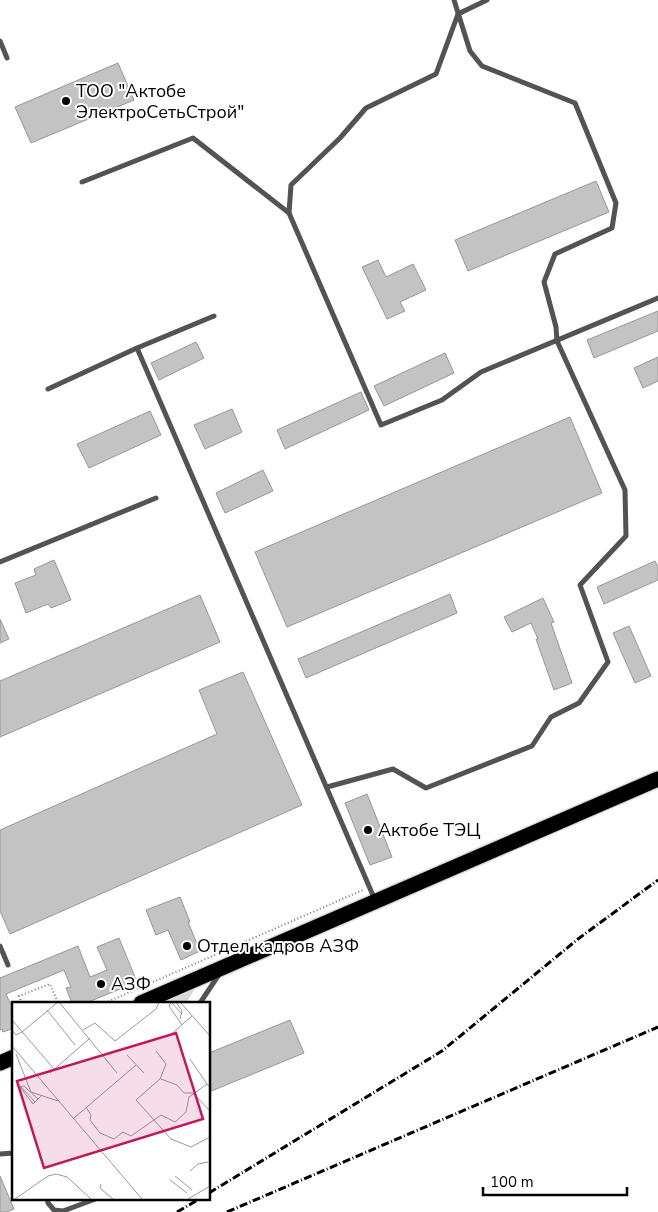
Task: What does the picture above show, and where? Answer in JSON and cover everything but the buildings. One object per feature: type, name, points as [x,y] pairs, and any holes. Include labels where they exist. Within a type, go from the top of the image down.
[{"type":"highway","points":[[143,1002],[224,968],[373,894],[658,779]]},
{"type":"highway","points":[[0,1063],[12,1058]]},
{"type":"lane","points":[[327,787],[393,769],[426,788],[532,746],[551,717],[578,703],[608,662],[580,585],[626,536],[625,490],[557,341],[556,327],[544,282],[555,254],[612,228],[616,203],[575,103],[482,66],[470,52],[454,0]]},
{"type":"lane","points":[[487,0],[458,14],[436,74],[366,108],[340,138],[290,185],[289,213],[381,426],[442,400],[481,372],[658,298]]},
{"type":"lane","points":[[0,42],[7,58]]},
{"type":"lane","points":[[82,182],[193,138],[289,213]]},
{"type":"lane","points":[[48,389],[137,348],[214,316]]},
{"type":"lane","points":[[137,348],[373,894]]},
{"type":"lane","points":[[0,562],[156,498]]},
{"type":"lane","points":[[0,946],[8,965]]},
{"type":"lane","points":[[201,1002],[224,968]]},
{"type":"lane","points":[[47,1200],[54,1210],[63,1211],[93,1200]]},
{"type":"path","points":[[107,1002],[373,894]]},
{"type":"path","points":[[22,1002],[19,996],[50,984],[58,1002]]},
{"type":"shaded area","points":[[195,989],[187,1002],[162,1002]]},
{"type":"railway","points":[[210,1192],[442,1051],[578,939],[658,880]]},
{"type":"railway","points":[[227,1212],[658,1027]]},
{"type":"railway","points":[[177,1212],[198,1200]]},
{"type":"place","name":"ТОО \"Актобе ЭлектроСетьСтрой\"","points":[[66,101]]},
{"type":"place","name":"Актобе ТЭЦ","points":[[368,830]]},
{"type":"place","name":"Отдел кадров АЗФ","points":[[187,946]]},
{"type":"place","name":"АЗФ","points":[[101,984]]}]
